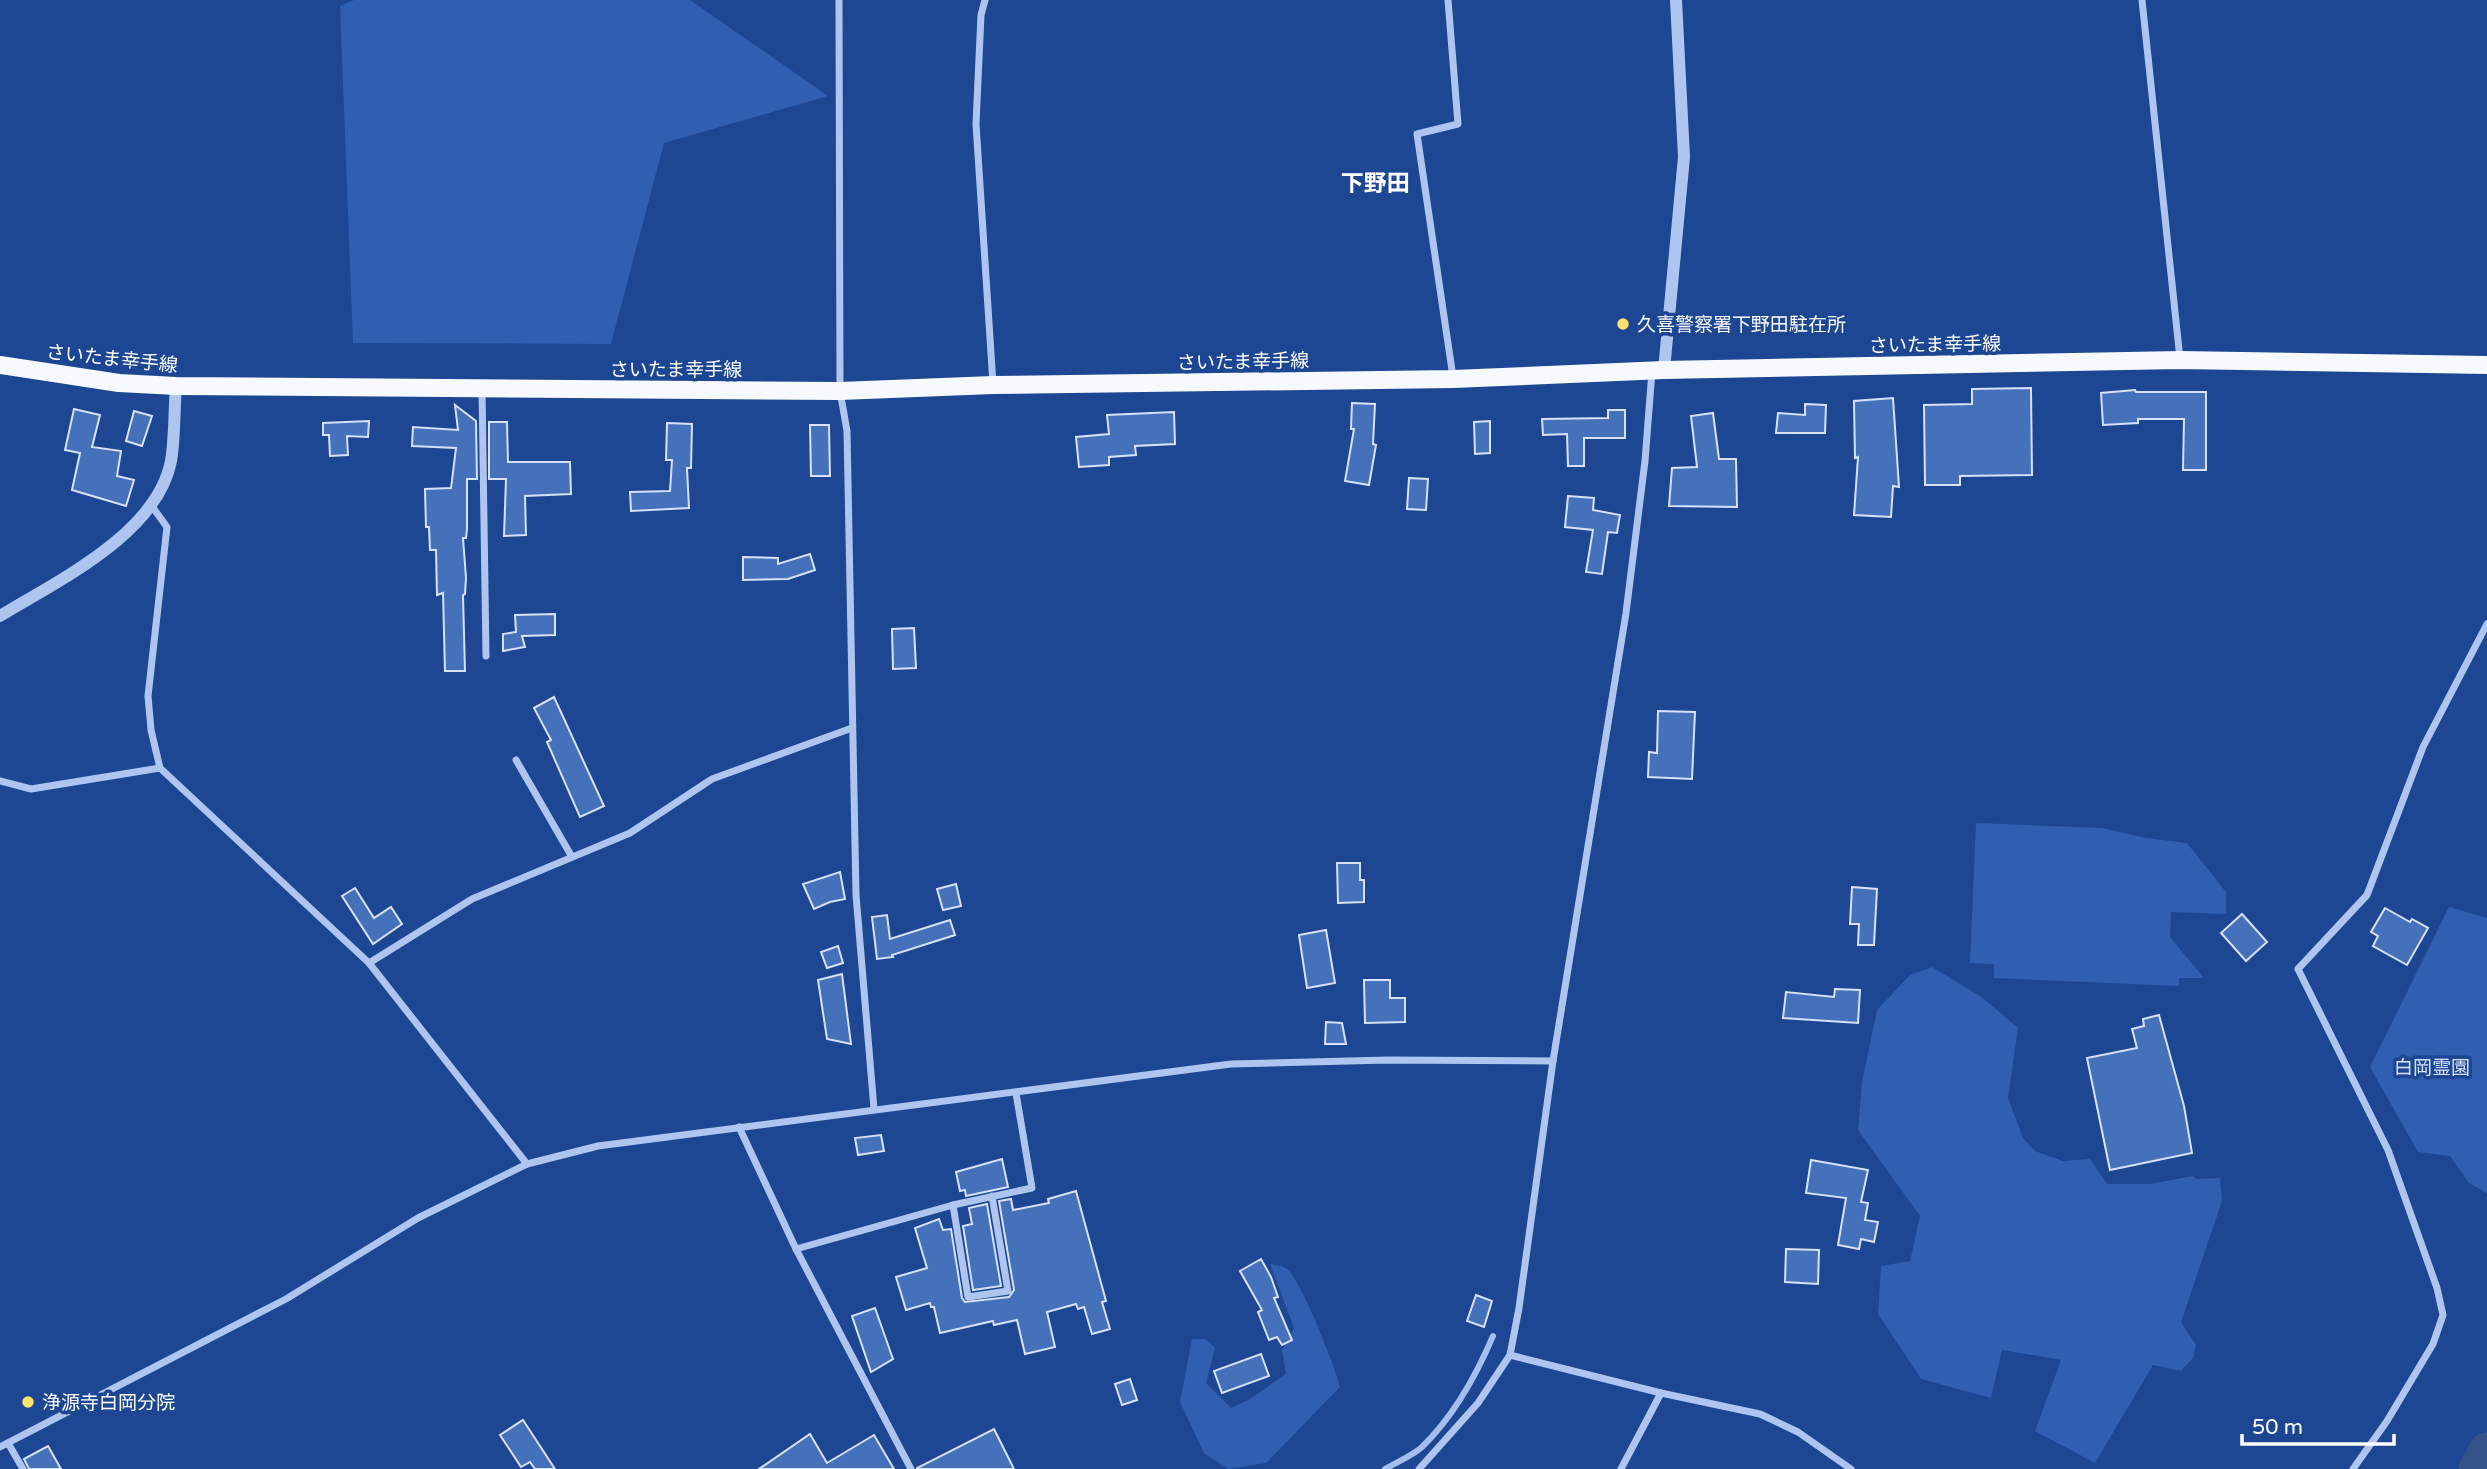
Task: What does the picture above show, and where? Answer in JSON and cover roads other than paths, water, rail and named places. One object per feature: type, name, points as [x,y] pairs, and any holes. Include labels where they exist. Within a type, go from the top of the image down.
[{"type":"main road","name":"さいたま幸手線","points":[[0,365],[119,383],[176,386],[840,391],[993,385],[1453,379],[1658,370],[2180,360],[2487,365]]},
{"type":"street","points":[[839,0],[840,391],[847,445],[856,895],[874,1109]]},
{"type":"street","points":[[985,0],[981,15],[976,124],[993,385]]},
{"type":"street","points":[[1448,0],[1458,124],[1417,134],[1453,379]]},
{"type":"street","points":[[1419,1469],[1478,1403],[1510,1355],[1519,1308],[1553,1060],[1626,613],[1684,157],[1676,0]]},
{"type":"street","points":[[2142,0],[2180,360]]},
{"type":"street","points":[[0,616],[112,547],[151,505],[163,485],[171,462],[176,386]]},
{"type":"street","points":[[482,388],[486,656]]},
{"type":"street","points":[[151,505],[167,527],[148,696],[151,730],[160,768],[369,963],[527,1164]]},
{"type":"street","points":[[2353,1469],[2387,1421],[2433,1344],[2443,1315],[2437,1288],[2388,1150],[2298,969],[2367,895],[2423,747],[2487,624]]},
{"type":"street","points":[[369,963],[472,899],[630,833],[712,779],[852,728]]},
{"type":"street","points":[[516,760],[572,858]]},
{"type":"street","points":[[0,780],[31,789],[160,768]]},
{"type":"street","points":[[23,1469],[4,1445],[286,1299],[418,1218],[527,1164],[598,1146],[1231,1064],[1553,1060]]},
{"type":"street","points":[[796,1249],[953,1205],[1032,1188],[1016,1093]]},
{"type":"street","points":[[739,1128],[796,1249],[911,1469]]},
{"type":"street","points":[[953,1205],[968,1297],[1008,1291],[992,1196]]},
{"type":"street","points":[[1510,1355],[1661,1393],[1760,1414],[1798,1432],[1851,1469]]},
{"type":"street","points":[[1621,1469],[1661,1393]]},
{"type":"waterway","points":[[1385,1469],[1418,1450],[1434,1435],[1472,1381],[1493,1336]]},
{"type":"waterway","points":[[2477,1469],[2487,1451]]},
{"type":"place","name":"久喜警察署下野田駐在所","points":[[1623,324]]},
{"type":"place","name":"浄源寺白岡分院","points":[[28,1402]]},
{"type":"district","name":"下野田","points":[[1375,183]]},
{"type":"park label","name":"白岡霊園","points":[[2432,1067]]}]
